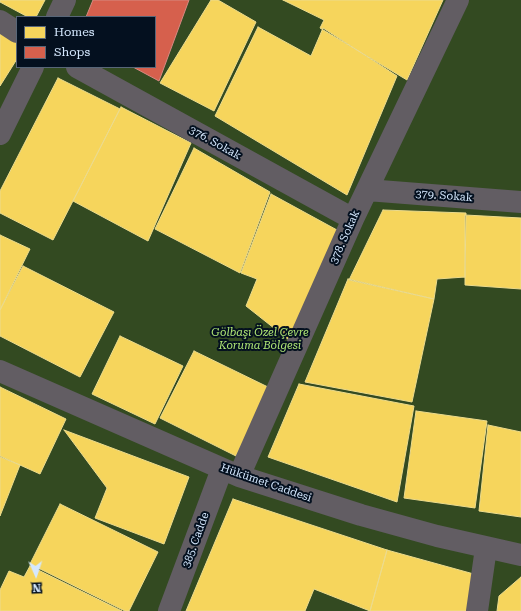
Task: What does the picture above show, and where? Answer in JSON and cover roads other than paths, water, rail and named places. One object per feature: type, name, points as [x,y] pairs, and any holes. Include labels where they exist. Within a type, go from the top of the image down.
[{"type":"street","points":[[57,16],[65,0]]},
{"type":"street","name":"378. Sokak","points":[[231,472],[458,0]]},
{"type":"street","points":[[0,21],[16,31]]},
{"type":"street","points":[[0,134],[33,68]]},
{"type":"street","name":"376. Sokak","points":[[78,68],[353,219]]},
{"type":"street","name":"379. Sokak","points":[[367,190],[521,202]]},
{"type":"street","name":"Hükümet Caddesi","points":[[0,371],[231,472],[361,515],[437,536],[521,555]]},
{"type":"street","name":"385. Cadde","points":[[170,611],[231,472]]},
{"type":"street","points":[[477,611],[486,548]]},
{"type":"park label","name":"Gölbaşı Özel Çevre Koruma Bölgesi","points":[[260,339]]}]
